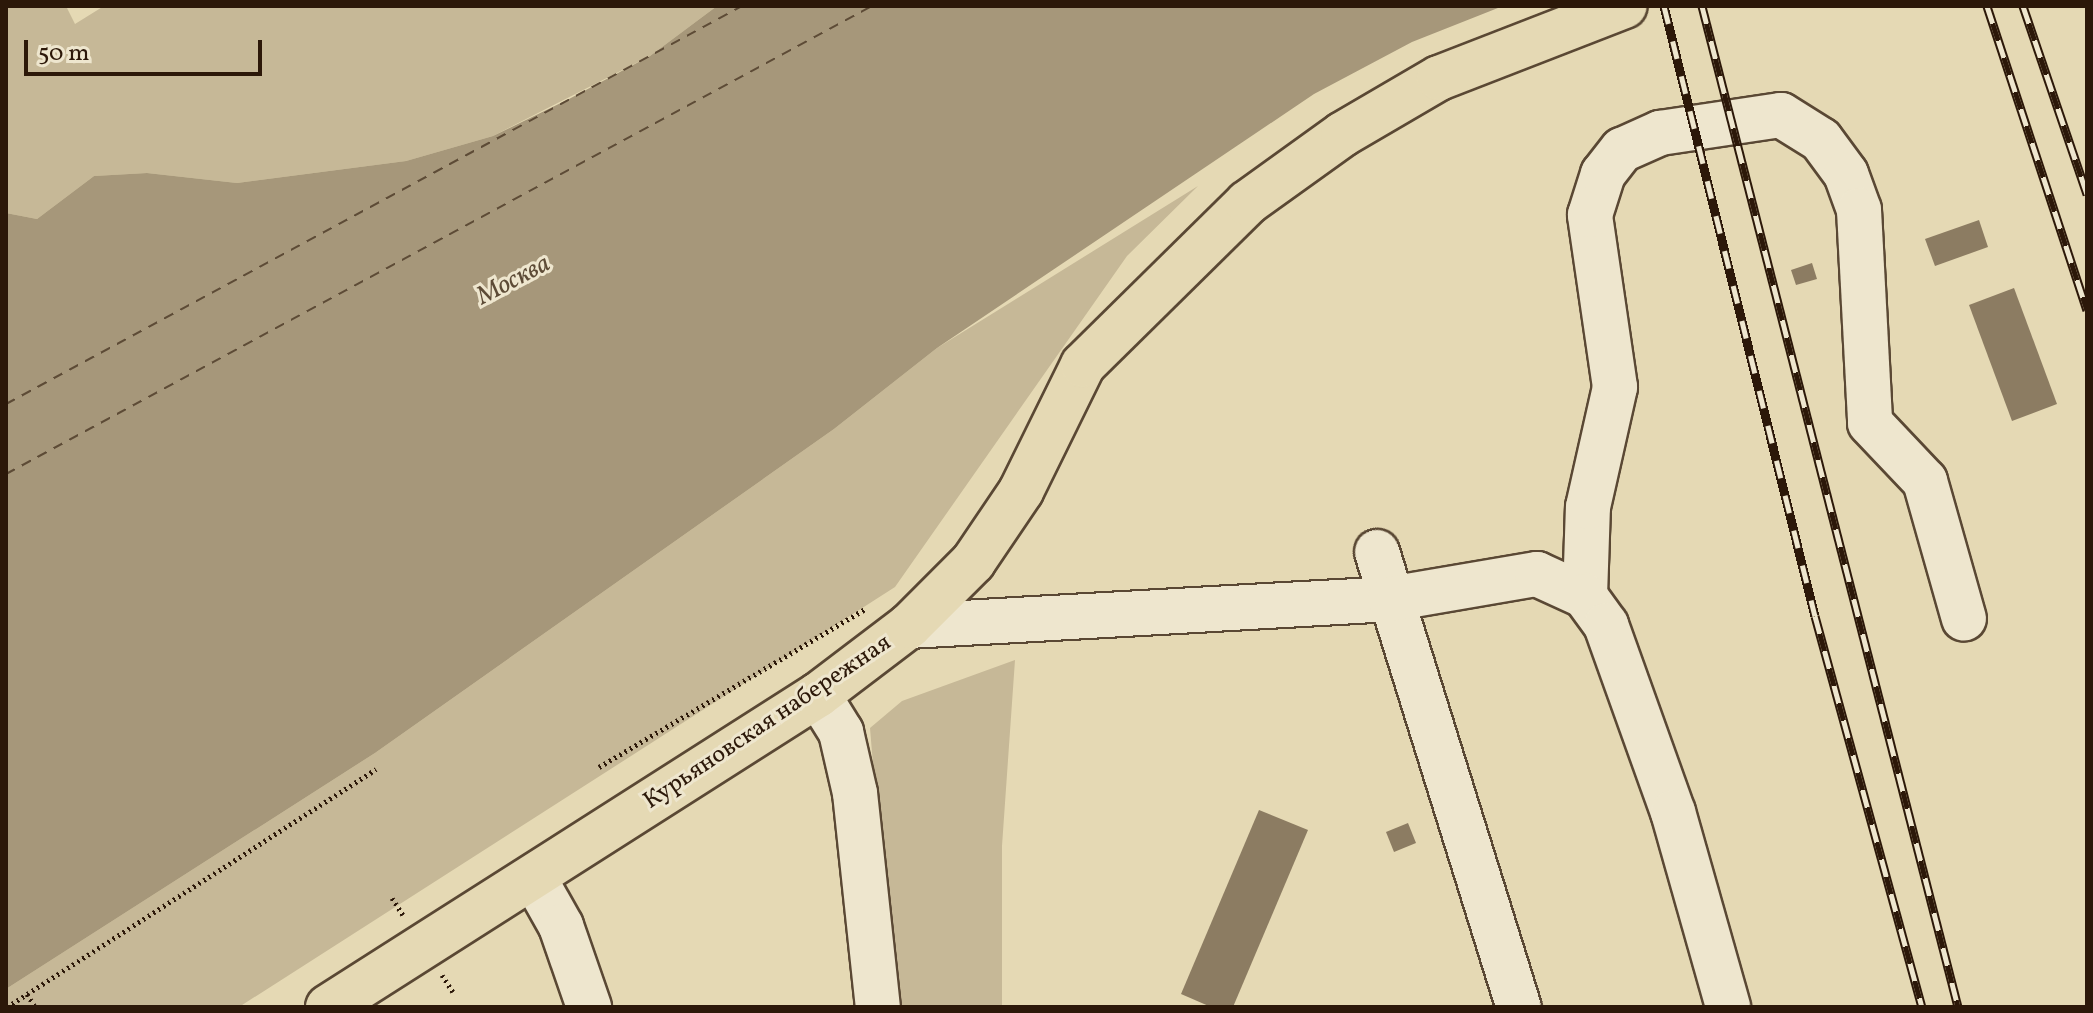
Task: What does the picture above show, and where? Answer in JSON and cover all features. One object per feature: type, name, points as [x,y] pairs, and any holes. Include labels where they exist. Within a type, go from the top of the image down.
[{"type":"main road","name":"Курьяновская набережная","points":[[328,1007],[818,695],[909,626],[973,562],[1021,491],[1083,365],[1247,203],[1343,134],[1439,78],[1625,6]]},
{"type":"street","points":[[1585,596],[1588,507],[1615,387],[1590,215],[1603,174],[1622,150],[1660,133],[1781,115],[1821,140],[1846,174],[1859,210],[1870,423],[1925,481],[1964,619]]},
{"type":"street","points":[[1377,552],[1519,1007]]},
{"type":"street","points":[[909,626],[1390,599],[1537,574],[1585,596],[1606,625],[1673,812],[1728,1007]]},
{"type":"street","points":[[818,695],[841,732],[855,793],[878,1007]]},
{"type":"street","points":[[534,878],[561,926],[589,1007]]},
{"type":"path","points":[[599,767],[871,605]]},
{"type":"path","points":[[7,1007],[376,769]]},
{"type":"path","points":[[392,898],[403,916]]},
{"type":"path","points":[[441,973],[453,992]]},
{"type":"path","points":[[27,994],[35,1007]]},
{"type":"shaded area","points":[[6,6],[66,6],[75,24],[104,6],[717,6],[650,56],[493,136],[406,161],[237,183],[147,173],[94,176],[37,219],[6,213]]},
{"type":"shaded area","points":[[1198,186],[1127,256],[895,587],[239,1007],[6,1007],[6,989],[375,753],[834,429],[937,348]]},
{"type":"shaded area","points":[[1015,660],[1002,846],[1002,1007],[893,1007],[870,728],[902,701]]},
{"type":"water","name":"Москва","points":[[717,6],[1503,6],[1412,42],[1314,94],[937,348],[834,429],[375,753],[6,989],[6,213],[37,219],[94,176],[147,173],[237,183],[406,161],[493,136],[650,56]]},
{"type":"building","points":[[1979,220],[1988,247],[1935,266],[1925,239]]},
{"type":"building","points":[[1812,263],[1817,279],[1796,285],[1791,270]]},
{"type":"building","points":[[2014,288],[2057,404],[2012,421],[1969,305]]},
{"type":"building","points":[[1259,810],[1308,830],[1233,1007],[1211,1007],[1181,994]]},
{"type":"building","points":[[1408,823],[1416,843],[1394,852],[1386,832]]},
{"type":"ferry route","points":[[6,404],[742,6]]},
{"type":"ferry route","points":[[6,474],[872,6]]},
{"type":"railway","points":[[1664,6],[1815,616],[1922,1007]]},
{"type":"railway","points":[[1702,6],[1958,1007]]},
{"type":"railway","points":[[1987,6],[2087,310]]},
{"type":"railway","points":[[2023,6],[2087,194]]}]
